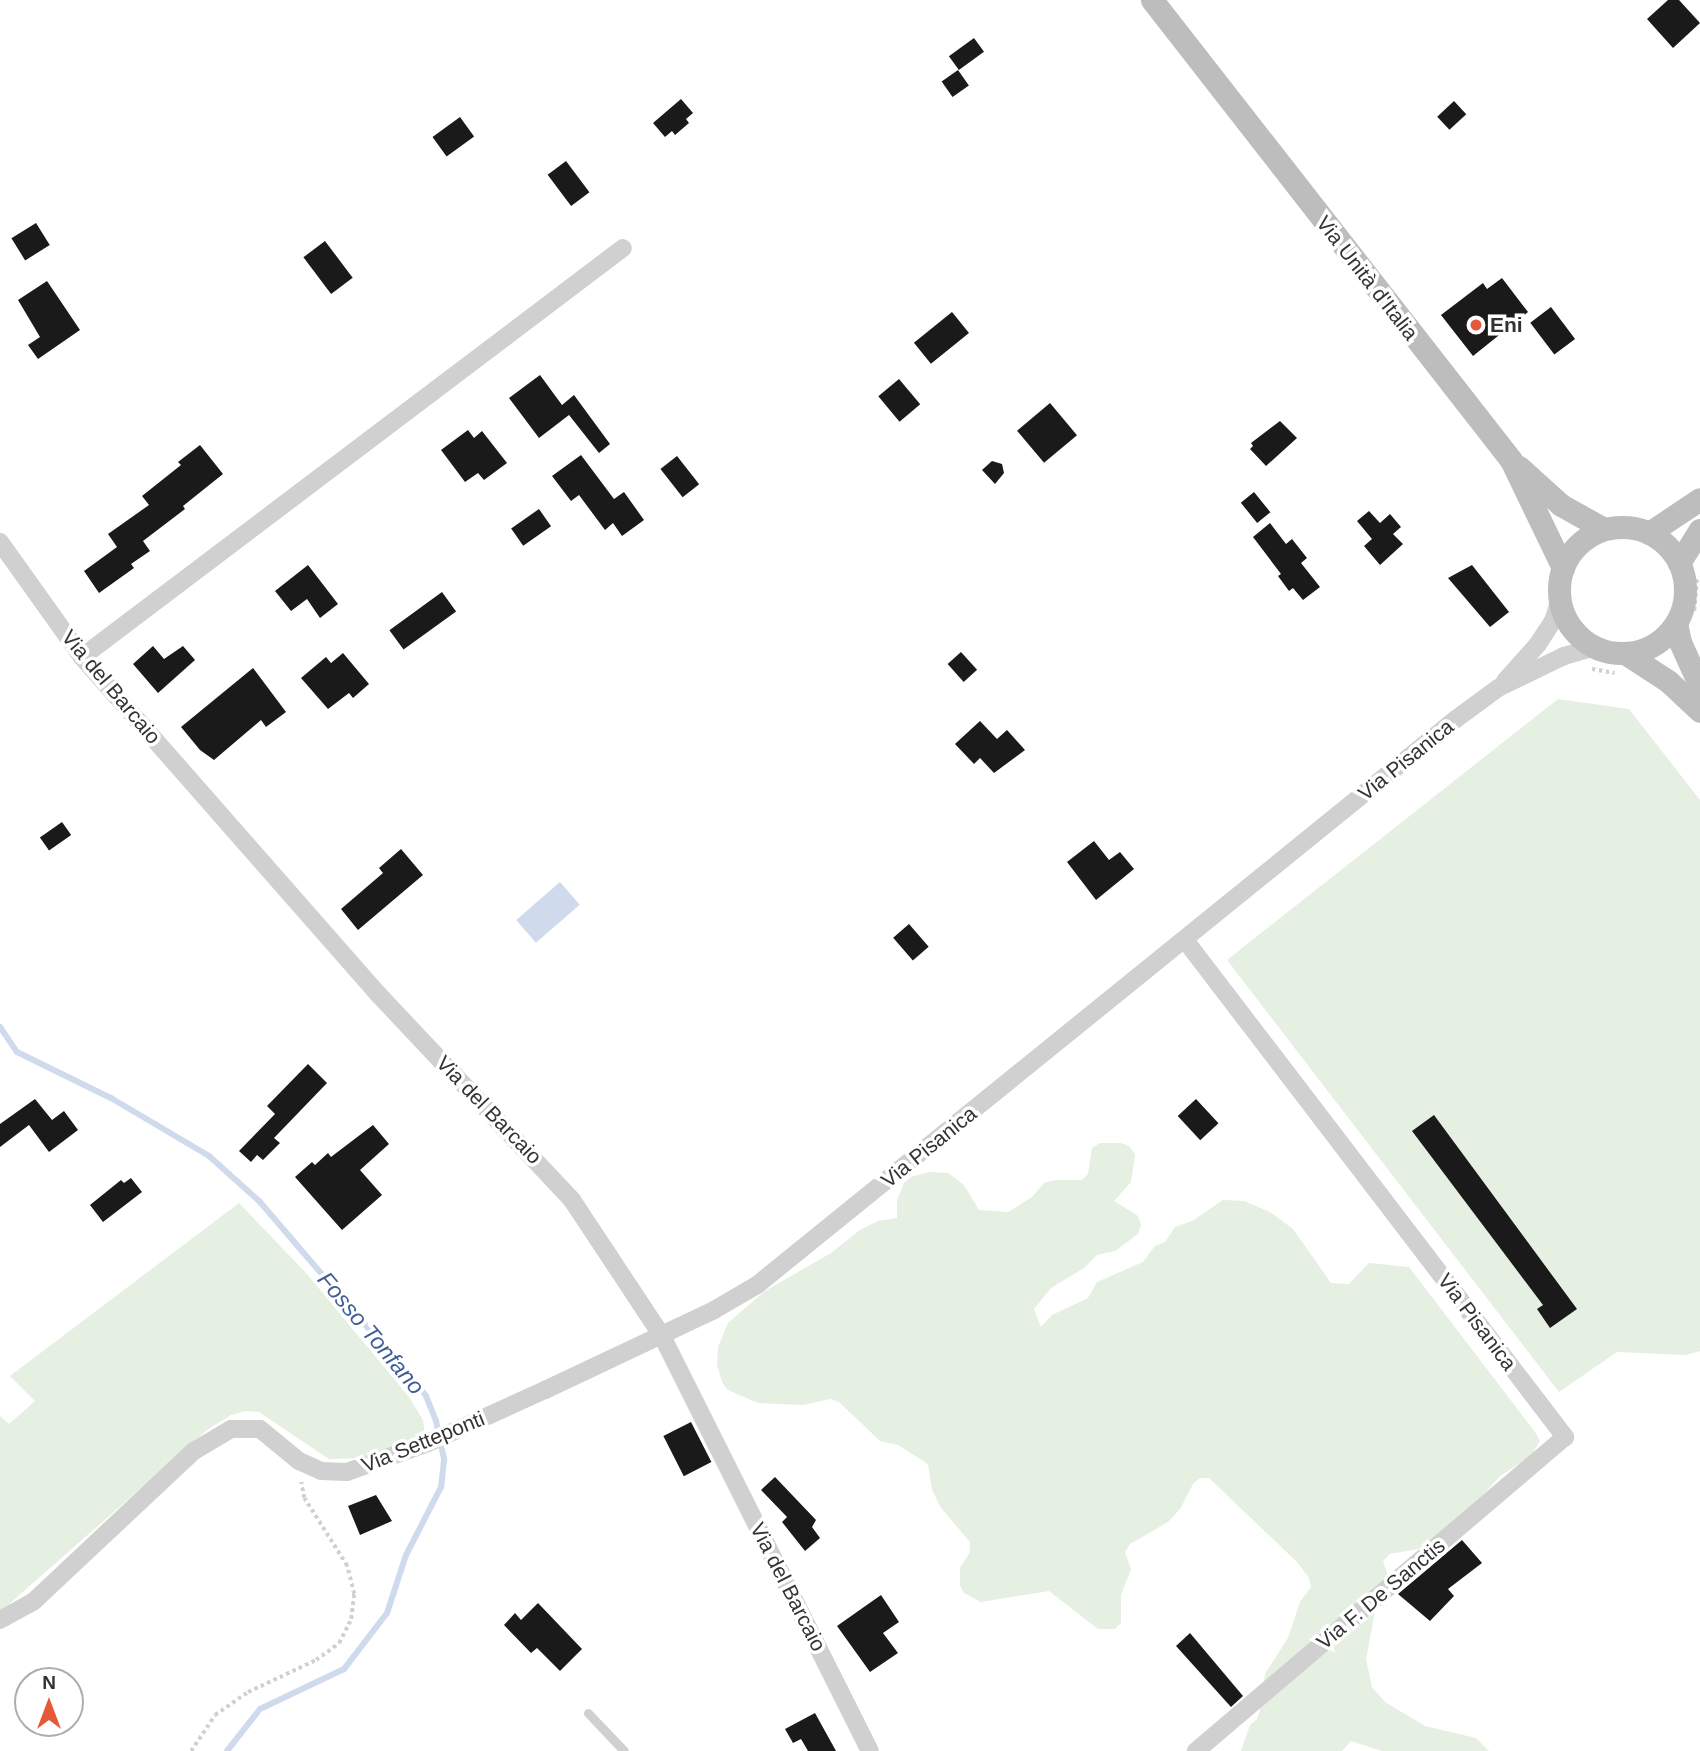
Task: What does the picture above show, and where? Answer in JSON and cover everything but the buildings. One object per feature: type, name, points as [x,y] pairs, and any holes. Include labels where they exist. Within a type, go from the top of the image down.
[{"type":"main road","name":"Via Unità d'Italia","points":[[1152,0],[1511,460],[1563,568]]},
{"type":"main road","points":[[1511,460],[1561,505],[1604,529]]},
{"type":"main road","points":[[1649,533],[1700,499]]},
{"type":"main road","points":[[1690,563],[1649,533],[1634,528],[1604,529],[1583,540],[1563,568],[1560,599],[1566,619],[1590,657],[1624,664],[1668,681],[1700,711]]},
{"type":"main road","points":[[1700,530],[1690,563],[1685,622],[1680,642],[1700,686]]},
{"type":"main road","points":[[1624,664],[1685,622]]},
{"type":"street","points":[[82,657],[622,248]]},
{"type":"street","name":"Via del Barcaio","points":[[0,542],[82,657],[378,994],[572,1200],[662,1336],[870,1751]]},
{"type":"street","name":"Via Pisanica","points":[[662,1336],[757,1285],[1498,688],[1538,644],[1553,621],[1560,599]]},
{"type":"street","name":"Via Pisanica","points":[[1498,688],[1564,656],[1590,657]]},
{"type":"street","name":"Via Pisanica","points":[[1185,940],[1565,1437]]},
{"type":"street","name":"Via Setteponti","points":[[0,1620],[34,1601],[194,1451],[231,1429],[260,1429],[299,1461],[321,1471],[347,1472],[428,1443],[662,1336]]},
{"type":"street","name":"Via F. De Sanctis","points":[[1196,1751],[1565,1437]]},
{"type":"lane","points":[[588,1713],[624,1751]]},
{"type":"path","points":[[1685,622],[1690,563]]},
{"type":"path","points":[[1590,657],[1624,664]]},
{"type":"path","points":[[191,1751],[215,1715],[248,1692],[316,1660],[339,1643],[351,1619],[354,1594],[347,1566],[304,1499],[299,1461]]},
{"type":"shaded area","points":[[1558,699],[1629,709],[1700,800],[1700,1351],[1686,1355],[1617,1352],[1559,1392],[1227,960]]},
{"type":"shaded area","points":[[1100,1143],[1121,1143],[1129,1146],[1135,1154],[1131,1182],[1114,1201],[1138,1216],[1141,1225],[1138,1234],[1115,1251],[1097,1255],[1084,1268],[1051,1288],[1034,1309],[1041,1327],[1052,1315],[1088,1298],[1097,1282],[1143,1262],[1155,1246],[1165,1242],[1175,1227],[1192,1221],[1223,1200],[1244,1201],[1270,1212],[1293,1229],[1331,1283],[1349,1284],[1369,1263],[1409,1267],[1535,1432],[1540,1441],[1531,1456],[1500,1476],[1467,1513],[1428,1544],[1418,1549],[1390,1554],[1383,1561],[1389,1578],[1377,1601],[1366,1659],[1372,1687],[1385,1702],[1425,1726],[1476,1738],[1489,1751],[1382,1751],[1351,1741],[1342,1751],[1241,1751],[1250,1725],[1257,1719],[1260,1710],[1265,1674],[1288,1638],[1300,1602],[1311,1587],[1309,1578],[1298,1563],[1209,1478],[1200,1478],[1193,1484],[1180,1509],[1168,1522],[1130,1544],[1125,1552],[1131,1569],[1121,1595],[1121,1623],[1115,1629],[1098,1629],[1049,1591],[981,1602],[964,1593],[960,1586],[960,1568],[970,1552],[970,1542],[941,1508],[932,1490],[928,1464],[898,1445],[880,1441],[839,1402],[830,1399],[804,1405],[758,1403],[728,1390],[722,1382],[717,1365],[718,1347],[728,1323],[765,1291],[831,1253],[860,1230],[878,1221],[897,1218],[897,1200],[904,1183],[911,1177],[929,1172],[948,1173],[964,1185],[979,1210],[1008,1212],[1032,1197],[1044,1183],[1054,1180],[1082,1180],[1088,1174],[1092,1148]]},
{"type":"shaded area","points":[[239,1203],[307,1274],[409,1397],[423,1420],[425,1435],[401,1449],[368,1458],[329,1459],[259,1412],[246,1411],[231,1415],[207,1430],[0,1612],[0,1416],[9,1424],[35,1401],[10,1376]]},
{"type":"water","points":[[560,882],[580,905],[536,943],[516,920]]},
{"type":"waterway","name":"Fosso Tonfano","points":[[0,1027],[17,1052],[111,1098],[209,1156],[260,1202],[426,1396],[436,1421],[444,1460],[441,1487],[406,1555],[387,1613],[344,1669],[260,1709],[227,1751]]},
{"type":"place","name":"Eni","points":[[1476,325]]}]
